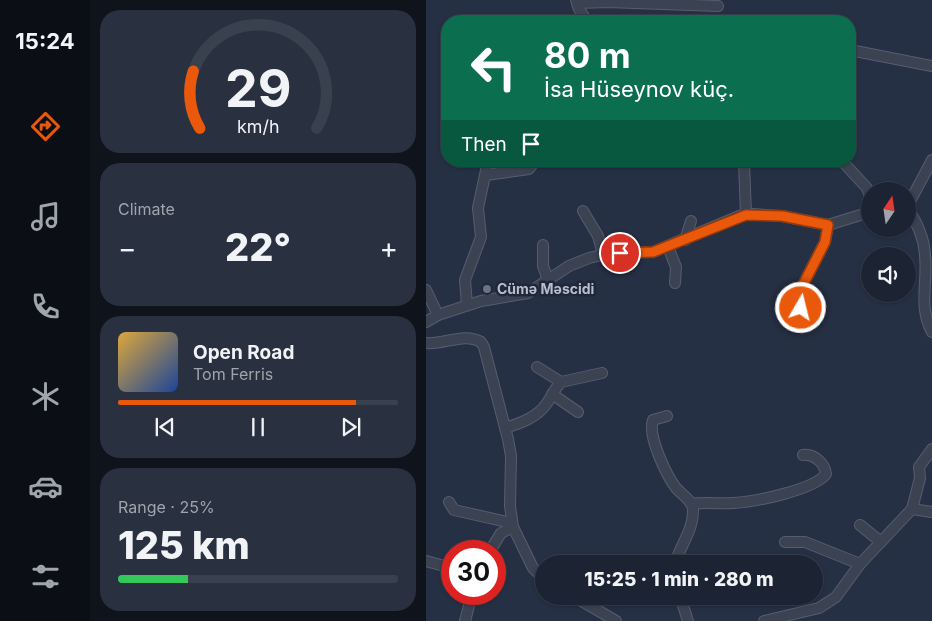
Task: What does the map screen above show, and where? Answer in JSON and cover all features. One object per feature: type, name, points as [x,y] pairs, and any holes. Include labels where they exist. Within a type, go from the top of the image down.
[{"type":"street","points":[[584,15],[577,2],[718,6]]},
{"type":"street","points":[[856,51],[932,66]]},
{"type":"street","points":[[916,190],[932,160]]},
{"type":"street","points":[[468,305],[466,280],[481,237],[478,208],[487,167]]},
{"type":"street","points":[[502,167],[502,173]]},
{"type":"street","points":[[486,175],[529,169],[530,167]]},
{"type":"street","points":[[744,167],[746,215]]},
{"type":"street","points":[[848,167],[861,182]]},
{"type":"street","points":[[583,211],[598,236],[603,254]]},
{"type":"street","points":[[426,322],[438,315],[468,305],[528,293],[578,262],[603,254],[643,254],[668,247],[746,215],[782,216],[828,225],[861,215]]},
{"type":"street","points":[[685,240],[691,221]]},
{"type":"street","points":[[916,224],[920,231],[929,265],[924,306],[928,325],[932,332]]},
{"type":"street","points":[[801,308],[804,283],[825,242],[828,225]]},
{"type":"street","points":[[543,245],[543,266],[548,280]]},
{"type":"street","points":[[668,247],[676,267],[675,282]]},
{"type":"street","points":[[426,290],[438,315]]},
{"type":"street","points":[[426,343],[434,344],[467,338],[481,342],[511,456],[510,506],[513,525],[535,570]]},
{"type":"street","points":[[537,367],[551,374],[560,382]]},
{"type":"street","points":[[505,428],[536,415],[546,406],[560,382],[602,373]]},
{"type":"street","points":[[552,394],[578,412]]},
{"type":"street","points":[[667,416],[653,420],[652,434],[670,477],[693,508],[687,538],[679,555]]},
{"type":"street","points":[[764,621],[800,613],[827,604],[836,597],[860,564],[912,509],[920,478],[919,467],[932,449]]},
{"type":"street","points":[[691,504],[733,504],[755,500],[804,487],[823,478],[826,474],[824,467],[813,455],[803,455]]},
{"type":"street","points":[[449,502],[454,510],[513,525]]},
{"type":"street","points":[[912,509],[932,512]]},
{"type":"street","points":[[497,540],[501,533],[513,525]]},
{"type":"street","points":[[860,525],[881,542]]},
{"type":"street","points":[[785,542],[805,542],[860,564]]},
{"type":"street","points":[[426,562],[441,565]]},
{"type":"street","points":[[465,621],[469,605]]},
{"type":"street","points":[[588,605],[614,621]]},
{"type":"street","points":[[683,605],[688,621]]},
{"type":"place","name":"Cümə Məscidi","points":[[487,289]]},
{"type":"route","points":[[620,253],[643,254],[653,252],[739,216],[746,215],[782,216],[828,225],[825,242],[804,283],[801,308]]}]
